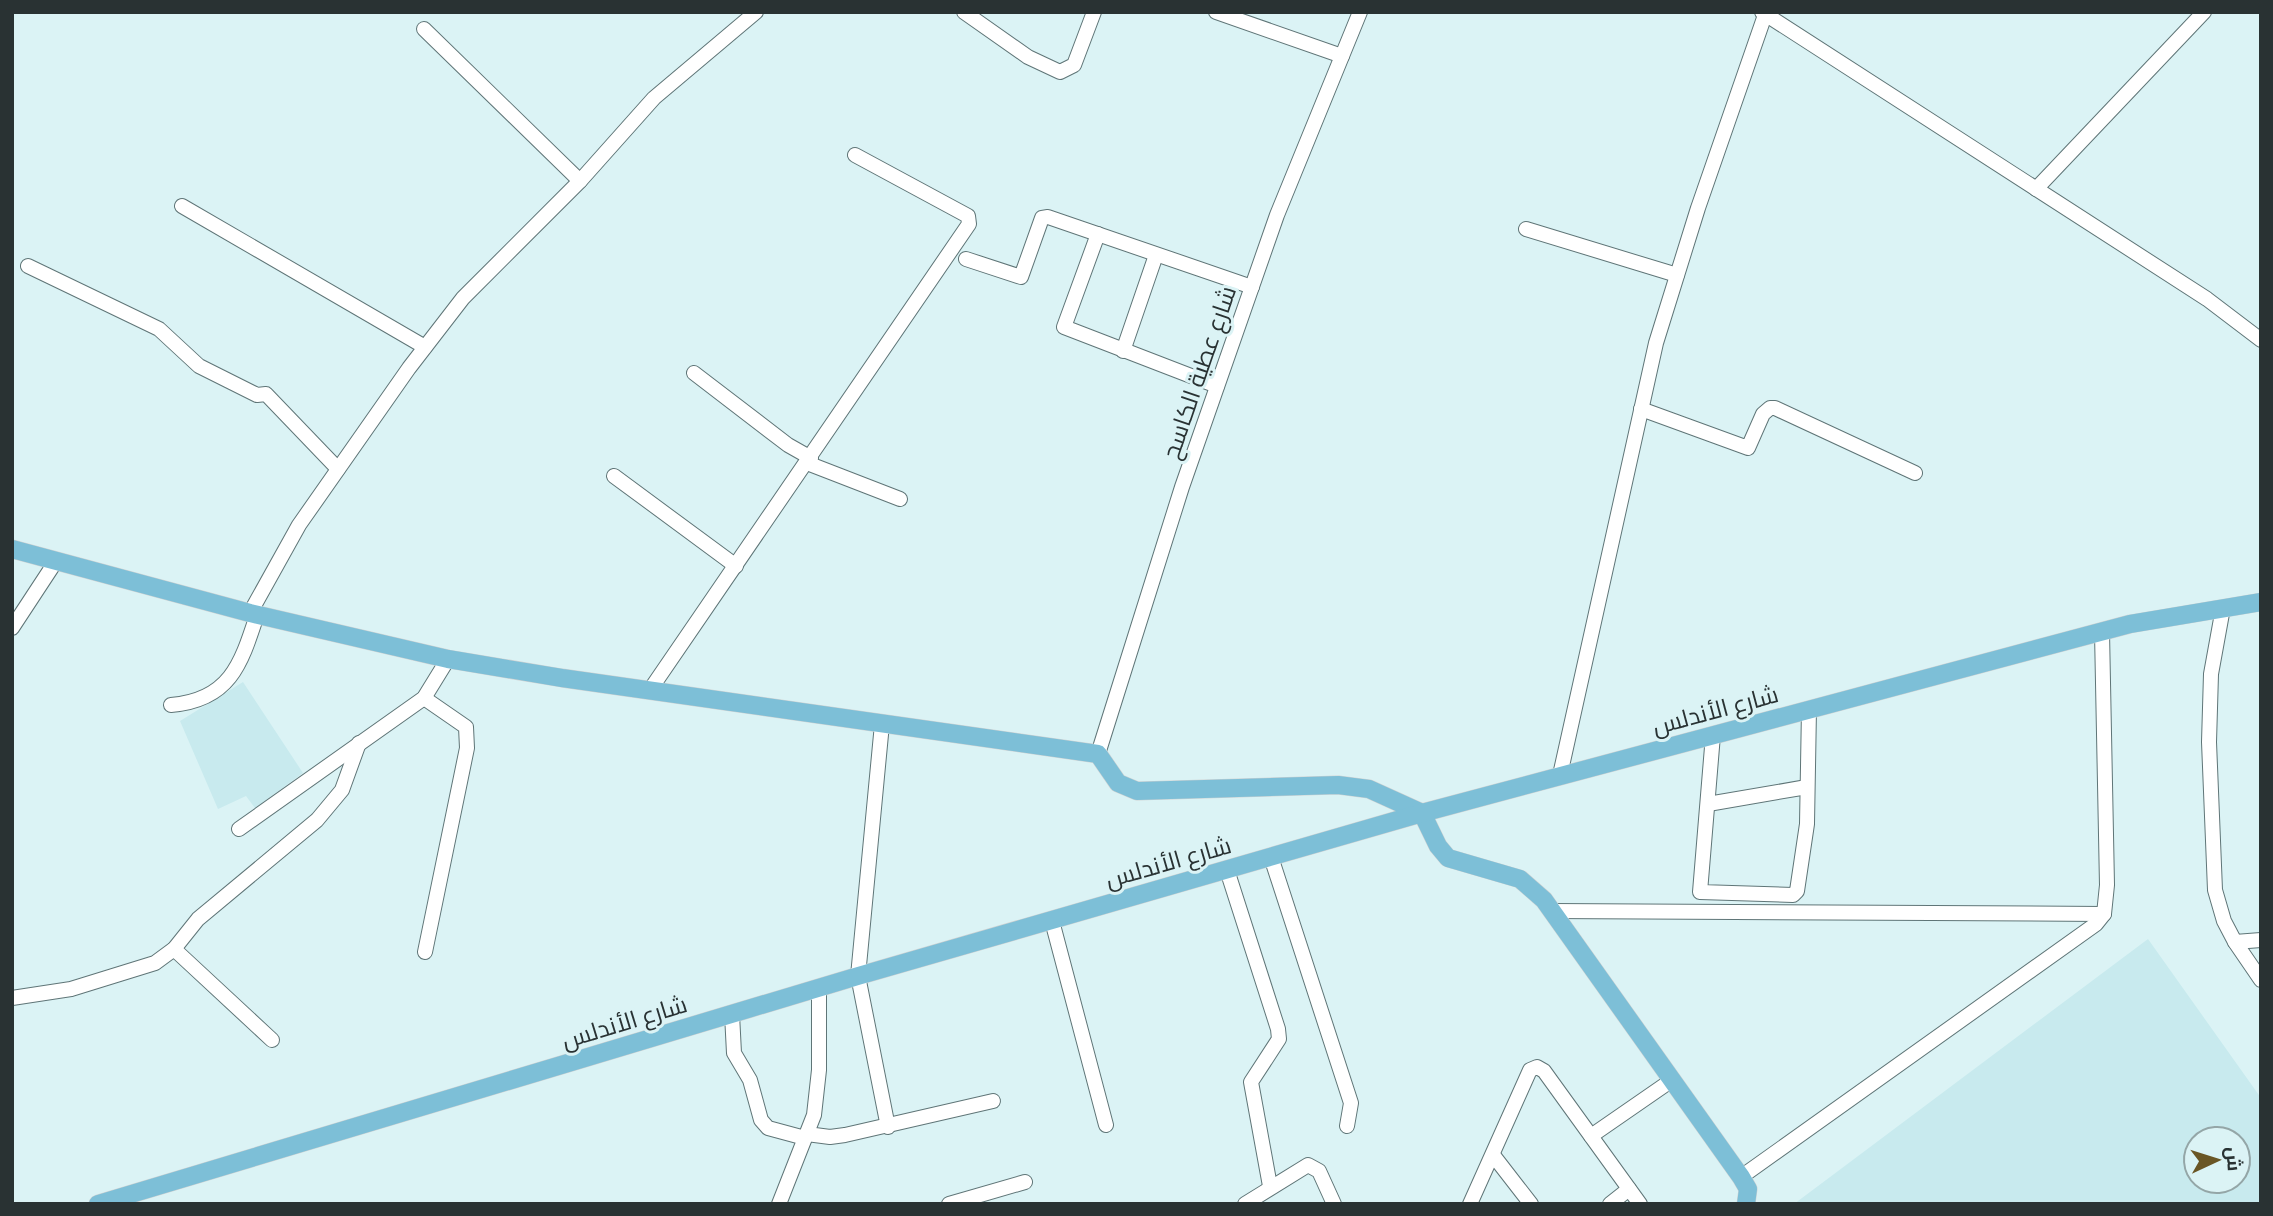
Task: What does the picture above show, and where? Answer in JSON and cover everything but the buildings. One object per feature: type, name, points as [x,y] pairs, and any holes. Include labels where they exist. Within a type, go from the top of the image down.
[{"type":"main road","points":[[12,549],[253,614],[448,659],[1098,754],[1118,783],[1137,791],[1338,785],[1369,789],[1422,813],[1438,846],[1448,858],[1520,880],[1533,889],[1741,1177],[1748,1189],[1746,1204]]},
{"type":"main road","name":"شارع الأندلس","points":[[98,1204],[858,976],[1422,813],[2102,632],[2170,615],[2261,602]]},
{"type":"street","points":[[171,705],[198,700],[232,677],[241,665],[253,614],[299,525],[425,347],[463,298],[580,181],[654,97],[756,12]]},
{"type":"street","points":[[964,12],[1018,51],[1060,72],[1074,65],[1094,12]]},
{"type":"street","points":[[1216,12],[1342,56]]},
{"type":"street","name":"شارع عطية الكاسح","points":[[1098,754],[1217,386],[1277,215],[1360,12]]},
{"type":"street","points":[[2036,189],[2204,12]]},
{"type":"street","points":[[1560,775],[1641,409],[1677,275],[1764,13],[2207,299],[2261,340]]},
{"type":"street","points":[[424,29],[580,181]]},
{"type":"street","points":[[650,690],[969,225],[968,216],[856,155]]},
{"type":"street","points":[[182,206],[425,347]]},
{"type":"street","points":[[966,259],[1021,277],[1042,218],[1048,217],[1252,287]]},
{"type":"street","points":[[1526,229],[1677,275]]},
{"type":"street","points":[[1098,234],[1063,323],[1067,330],[1217,386]]},
{"type":"street","points":[[1122,351],[1156,255]]},
{"type":"street","points":[[27,266],[159,329],[205,369],[257,395],[266,394],[338,470]]},
{"type":"street","points":[[694,373],[809,461],[900,499]]},
{"type":"street","points":[[1641,409],[1748,448],[1763,414],[1770,408],[1775,408],[1915,472]]},
{"type":"street","points":[[614,476],[736,566]]},
{"type":"street","points":[[12,628],[56,561]]},
{"type":"street","points":[[2223,608],[2211,674],[2209,742],[2215,890],[2224,921],[2261,980]]},
{"type":"street","points":[[1741,1177],[2096,924],[2104,914],[2108,885],[2102,632]]},
{"type":"street","points":[[239,829],[424,698],[448,659]]},
{"type":"street","points":[[424,698],[466,727],[467,748],[425,951]]},
{"type":"street","points":[[1713,734],[1701,894],[1793,895],[1797,891],[1807,824],[1809,709]]},
{"type":"street","points":[[883,724],[858,976],[888,1127]]},
{"type":"street","points":[[12,998],[71,989],[155,963],[174,949],[194,923],[317,820],[342,790],[359,743]]},
{"type":"street","points":[[1708,804],[1807,787]]},
{"type":"street","points":[[1271,857],[1351,1103],[1347,1126]]},
{"type":"street","points":[[1227,870],[1279,1029],[1279,1039],[1254,1072],[1251,1082],[1270,1186]]},
{"type":"street","points":[[1551,911],[2104,914]]},
{"type":"street","points":[[1052,920],[1106,1125]]},
{"type":"street","points":[[2235,942],[2261,940]]},
{"type":"street","points":[[174,949],[272,1040]]},
{"type":"street","points":[[779,1204],[806,1136],[818,1092],[819,989]]},
{"type":"street","points":[[732,1014],[734,1053],[750,1080],[761,1120],[768,1128],[806,1136],[830,1137],[888,1127],[993,1101]]},
{"type":"street","points":[[1470,1204],[1530,1070],[1537,1067],[1544,1071],[1640,1204]]},
{"type":"street","points":[[1591,1136],[1672,1080]]},
{"type":"street","points":[[1493,1155],[1531,1204]]},
{"type":"street","points":[[1245,1204],[1308,1164],[1315,1166],[1334,1204]]},
{"type":"street","points":[[949,1204],[1025,1182]]},
{"type":"street","points":[[1611,1204],[1629,1189]]},
{"type":"shaded area","points":[[243,682],[303,773],[255,808],[246,796],[218,809],[180,721]]},
{"type":"shaded area","points":[[2148,939],[2261,1098],[2261,1204],[1794,1204]]}]
